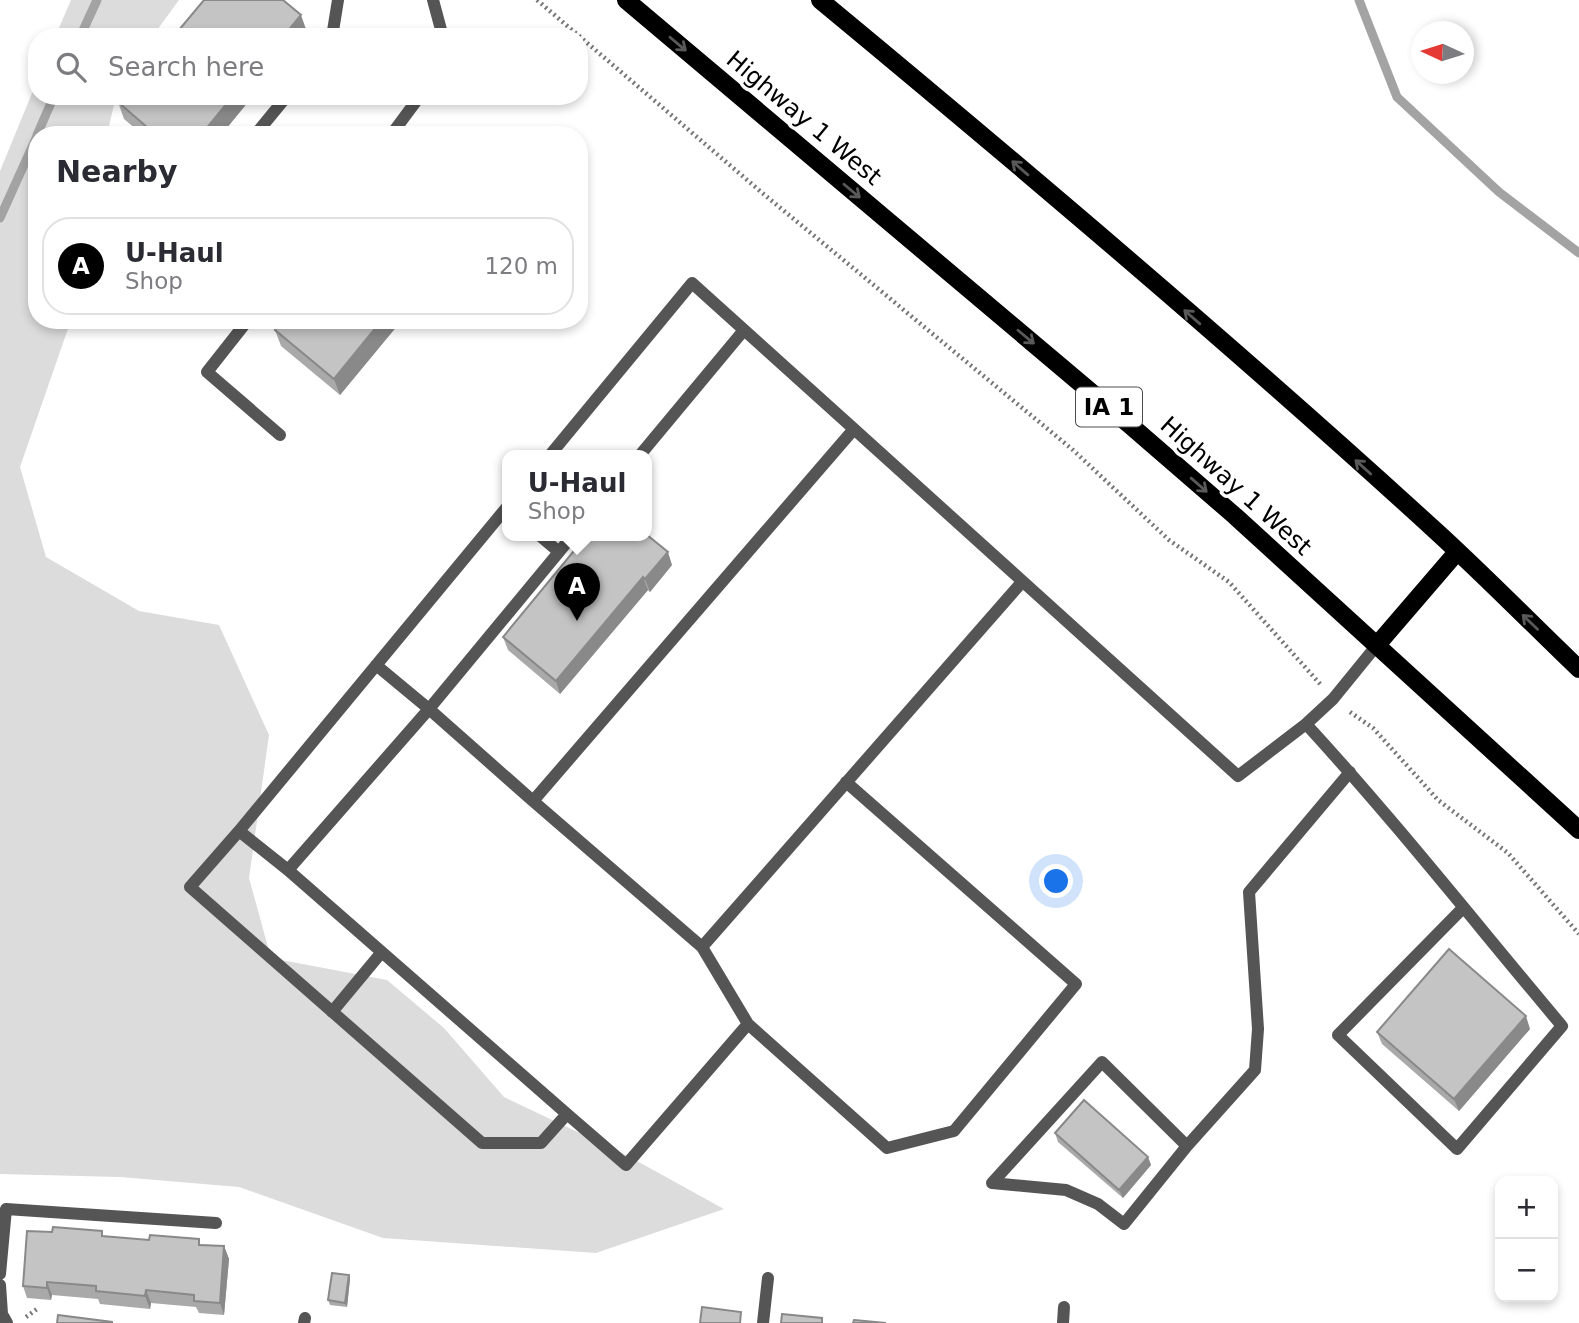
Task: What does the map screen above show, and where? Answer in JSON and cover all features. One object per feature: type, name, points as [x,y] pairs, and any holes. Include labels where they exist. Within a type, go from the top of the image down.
[{"type":"main road","name":"Highway 1 West","points":[[626,0],[1130,425],[1579,830]]},
{"type":"main road","points":[[820,0],[1232,351],[1457,552],[1579,669]]},
{"type":"main road","points":[[1377,645],[1457,552]]},
{"type":"lane","points":[[333,28],[338,0]]},
{"type":"lane","points":[[433,0],[441,28]]},
{"type":"lane","points":[[263,126],[280,105]]},
{"type":"lane","points":[[398,126],[413,105]]},
{"type":"lane","points":[[554,450],[692,283],[1238,776],[1334,699],[1377,645]]},
{"type":"lane","points":[[241,329],[207,372],[280,435]]},
{"type":"lane","points":[[644,450],[744,330]]},
{"type":"lane","points":[[533,801],[854,429]]},
{"type":"lane","points":[[502,513],[190,887],[482,1143],[541,1143],[567,1114]]},
{"type":"lane","points":[[546,541],[559,552]]},
{"type":"lane","points":[[288,870],[429,709],[568,541]]},
{"type":"lane","points":[[702,947],[1022,582]]},
{"type":"lane","points":[[376,665],[702,947],[748,1024],[887,1147],[954,1130],[1076,985],[846,782]]},
{"type":"lane","points":[[1306,724],[1350,772],[1562,1026],[1457,1149],[1338,1035],[1463,908]]},
{"type":"lane","points":[[1187,1146],[1101,1062],[992,1183],[1066,1190],[1098,1204],[1124,1224],[1187,1146],[1255,1070],[1258,1029],[1249,892],[1350,772]]},
{"type":"lane","points":[[239,831],[288,870],[626,1165],[748,1024]]},
{"type":"lane","points":[[332,1012],[381,953]]},
{"type":"lane","points":[[0,1274],[6,1209],[216,1223]]},
{"type":"lane","points":[[763,1323],[768,1278]]},
{"type":"lane","points":[[0,1285],[2,1314],[7,1323]]},
{"type":"lane","points":[[1063,1323],[1064,1307]]},
{"type":"path","points":[[537,0],[570,28]]},
{"type":"path","points":[[588,43],[1073,450],[1169,540],[1228,582],[1334,699],[1373,729],[1438,800],[1508,853],[1579,934]]},
{"type":"path","points":[[26,1318],[37,1309]]},
{"type":"shaded area","points":[[71,0],[179,0],[159,28],[59,28]]},
{"type":"shaded area","points":[[28,103],[28,105],[114,105],[109,126],[28,126],[28,329],[68,329],[20,467],[46,557],[139,611],[219,625],[269,735],[249,878],[271,958],[387,980],[444,1028],[504,1097],[626,1155],[724,1209],[596,1253],[383,1238],[239,1187],[120,1177],[0,1174],[0,171]]},
{"type":"building","points":[[204,0],[283,0],[301,15],[290,28],[181,28]]},
{"type":"building","points":[[121,105],[226,105],[208,126],[146,126]]},
{"type":"building","points":[[276,329],[375,329],[334,379]]},
{"type":"building","points":[[652,539],[668,552],[645,579],[643,577],[556,681],[503,637],[582,541]]},
{"type":"building","points":[[1449,949],[1526,1016],[1454,1099],[1377,1032]]},
{"type":"building","points":[[1084,1100],[1148,1157],[1119,1190],[1055,1133]]},
{"type":"building","points":[[53,1227],[102,1231],[102,1236],[149,1240],[150,1235],[199,1239],[199,1245],[224,1246],[220,1303],[194,1301],[194,1295],[146,1290],[145,1296],[96,1291],[96,1286],[47,1282],[47,1288],[23,1286],[27,1231],[52,1232]]},
{"type":"building","points":[[332,1273],[349,1275],[345,1303],[328,1300]]},
{"type":"building","points":[[702,1307],[741,1312],[740,1323],[700,1323]]},
{"type":"building","points":[[782,1314],[822,1318],[822,1323],[781,1323]]},
{"type":"building","points":[[58,1315],[112,1322],[112,1323],[57,1323]]},
{"type":"building","points":[[854,1320],[886,1323],[853,1323]]},
{"type":"waterway","points":[[84,28],[97,0]]},
{"type":"waterway","points":[[1359,0],[1397,97],[1499,192],[1579,253]]},
{"type":"waterway","points":[[41,126],[50,105]]},
{"type":"waterway","points":[[0,218],[28,156]]},
{"type":"place","name":"U-Haul","points":[[577,621]]}]
